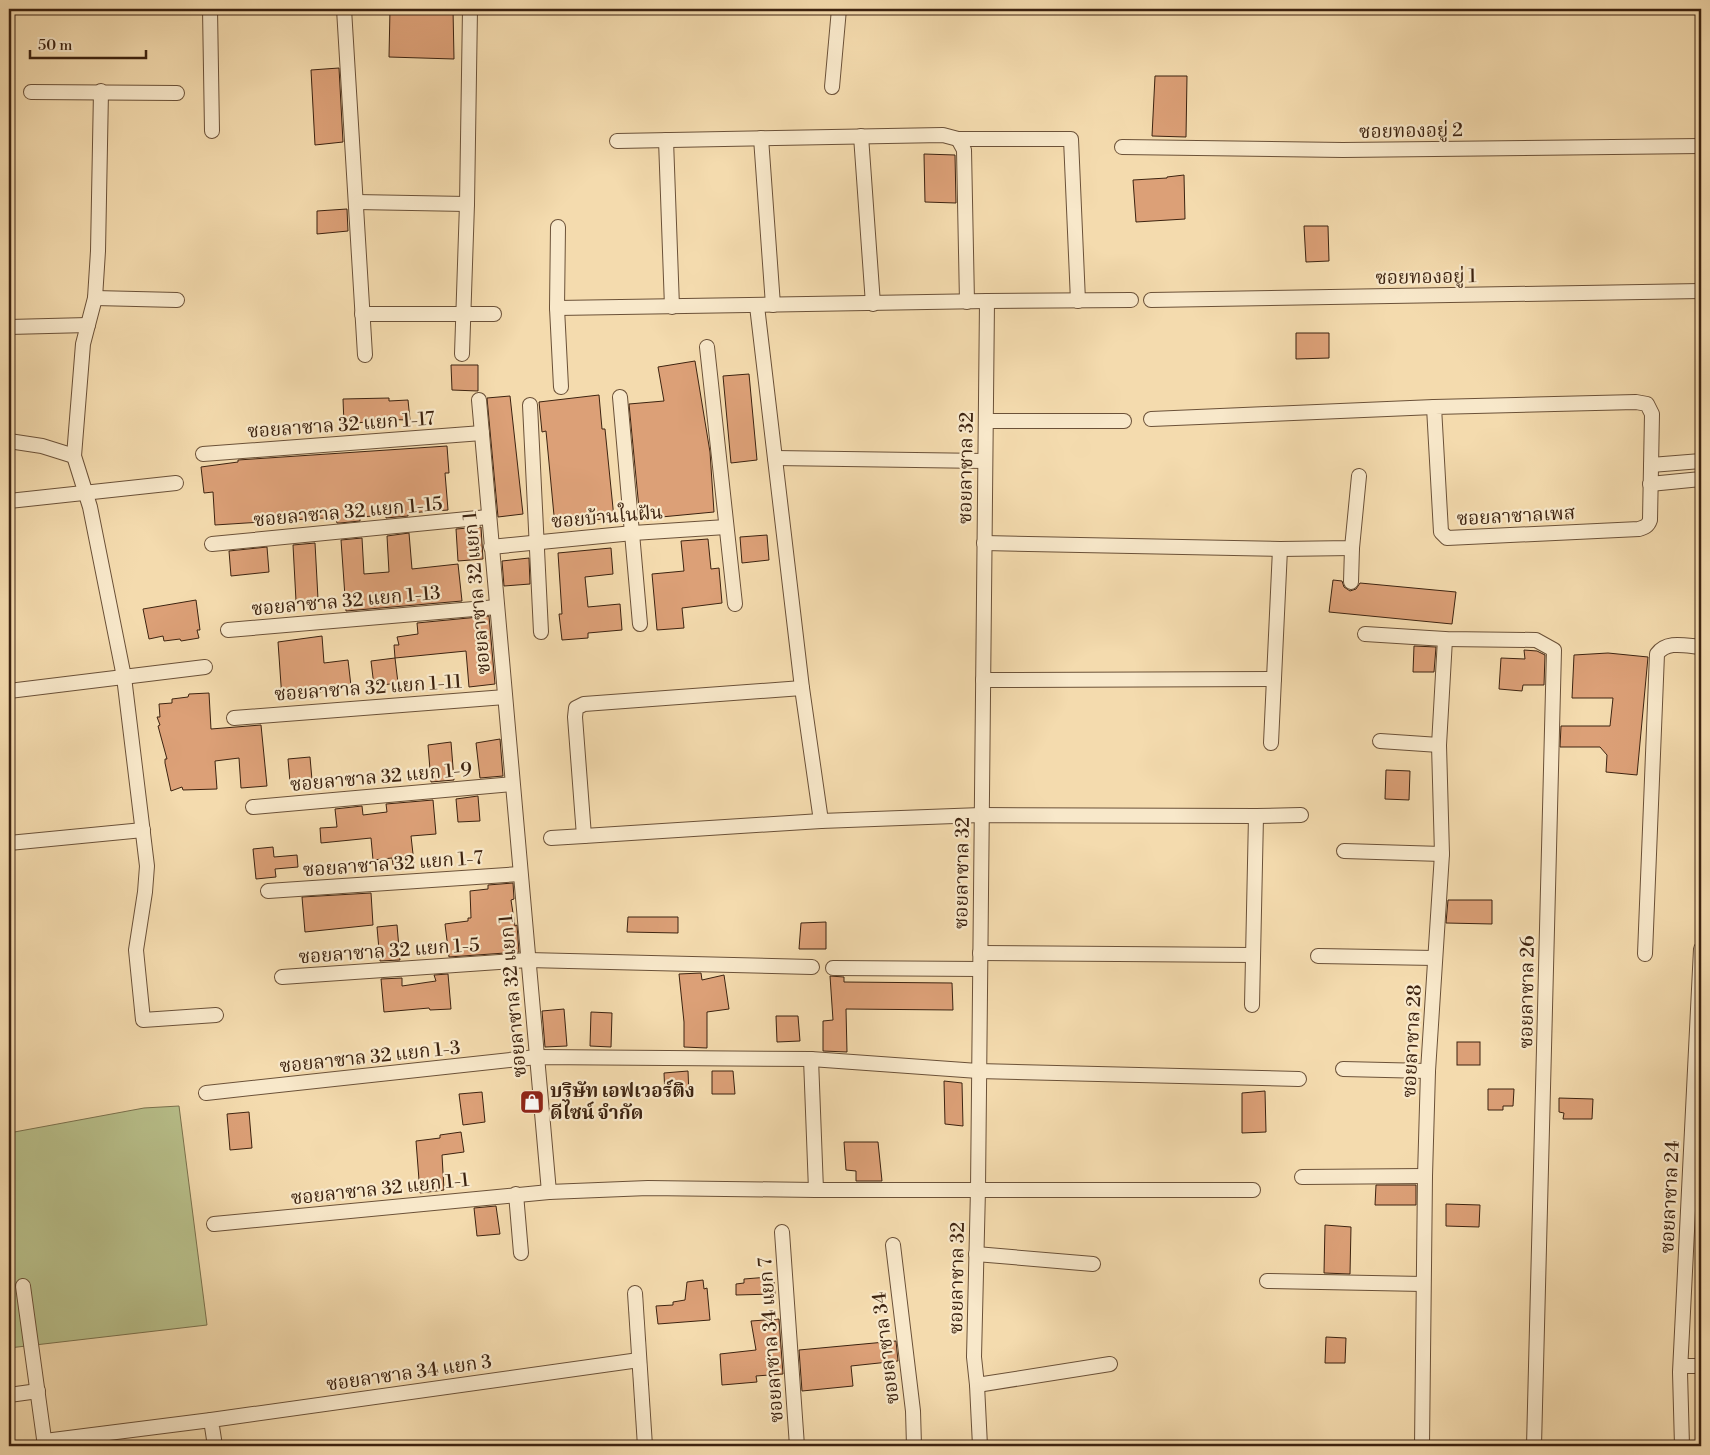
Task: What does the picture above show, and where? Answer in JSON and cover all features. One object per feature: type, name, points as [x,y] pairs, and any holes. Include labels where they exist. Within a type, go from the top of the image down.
[{"type":"street","points":[[210,9],[212,132]]},
{"type":"street","points":[[344,9],[365,355]]},
{"type":"street","points":[[462,354],[467,204],[470,9]]},
{"type":"street","points":[[832,87],[839,9]]},
{"type":"street","points":[[102,91],[95,298],[83,344],[74,456],[90,507],[124,677],[143,830],[147,878],[136,950],[143,1020],[216,1015]]},
{"type":"street","points":[[31,92],[177,93]]},
{"type":"street","points":[[617,141],[943,135],[958,139],[1071,139],[1078,301]]},
{"type":"street","points":[[861,136],[873,304]]},
{"type":"street","points":[[761,138],[773,305]]},
{"type":"street","points":[[958,139],[964,150],[967,302]]},
{"type":"street","points":[[666,140],[672,306]]},
{"type":"street","name":"ซอยทองอยู่ 2","points":[[1122,147],[1343,150],[1701,146]]},
{"type":"street","points":[[356,202],[467,204]]},
{"type":"street","points":[[558,227],[557,308],[560,386]]},
{"type":"street","name":"ซอยทองอยู่ 1","points":[[1151,300],[1701,291]]},
{"type":"street","points":[[95,298],[177,300]]},
{"type":"street","points":[[557,308],[1131,300]]},
{"type":"street","name":"ซอยลาซาล 32","points":[[980,1446],[974,1357],[978,1189],[987,301]]},
{"type":"street","points":[[757,306],[802,688],[821,821]]},
{"type":"street","points":[[362,314],[494,314]]},
{"type":"street","points":[[9,327],[88,325]]},
{"type":"street","points":[[706,346],[735,604]]},
{"type":"street","points":[[620,397],[640,624]]},
{"type":"street","name":"ซอยลาซาล 32 แยก 1","points":[[479,400],[549,1192]]},
{"type":"street","name":"ซอยลาซาลเพส","points":[[1151,419],[1434,407],[1636,402],[1647,404],[1652,414],[1650,520],[1648,525],[1639,529],[1447,538],[1441,532],[1434,407]]},
{"type":"street","points":[[530,405],[541,632]]},
{"type":"street","points":[[986,421],[1124,421]]},
{"type":"street","name":"ซอยลาซาล 32 แยก 1-17","points":[[203,454],[482,433]]},
{"type":"street","points":[[9,441],[42,446],[74,456]]},
{"type":"street","points":[[775,458],[985,461]]},
{"type":"street","points":[[1651,465],[1701,461]]},
{"type":"street","points":[[1351,582],[1352,548],[1359,476]]},
{"type":"street","points":[[1650,484],[1701,480]]},
{"type":"street","points":[[9,501],[176,483]]},
{"type":"street","name":"ซอยลาซาล 32 แยก 1-15","points":[[212,544],[488,517]]},
{"type":"street","name":"ซอยบ้านในฝัน","points":[[491,547],[633,533],[726,527]]},
{"type":"street","points":[[984,543],[1280,549],[1352,548]]},
{"type":"street","points":[[1271,744],[1280,549]]},
{"type":"street","name":"ซอยลาซาล 32 แยก 1-13","points":[[228,630],[497,607]]},
{"type":"street","points":[[1365,634],[1445,639]]},
{"type":"street","name":"ซอยลาซาล 28","points":[[1422,1446],[1425,1176],[1428,1071],[1442,854],[1439,745],[1445,639]]},
{"type":"street","name":"ซอยลาซาล 26","points":[[1445,639],[1536,640],[1554,650],[1534,1446]]},
{"type":"street","points":[[1645,954],[1657,654],[1662,648],[1669,645],[1701,647]]},
{"type":"street","points":[[9,691],[205,667]]},
{"type":"street","points":[[983,680],[1274,679]]},
{"type":"street","points":[[584,836],[575,717],[576,708],[584,704],[802,688]]},
{"type":"street","name":"ซอยลาซาล 32 แยก 1-11","points":[[234,718],[505,697]]},
{"type":"street","points":[[1380,741],[1439,745]]},
{"type":"street","name":"ซอยลาซาล 32 แยก 1-9","points":[[253,807],[512,784]]},
{"type":"street","points":[[551,838],[821,821],[981,815],[1301,815]]},
{"type":"street","points":[[1252,1005],[1256,816]]},
{"type":"street","points":[[9,843],[143,830]]},
{"type":"street","points":[[1344,851],[1442,854]]},
{"type":"street","name":"ซอยลาซาล 32 แยก 1-7","points":[[268,890],[520,874]]},
{"type":"street","name":"ซอยลาซาล 24","points":[[1682,1446],[1681,1366],[1698,1070],[1701,949]]},
{"type":"street","points":[[980,953],[1253,955]]},
{"type":"street","points":[[1318,956],[1436,958]]},
{"type":"street","name":"ซอยลาซาล 32 แยก 1-5","points":[[282,977],[528,960],[812,967]]},
{"type":"street","points":[[833,968],[979,969]]},
{"type":"street","name":"ซอยลาซาล 32 แยก 1-3","points":[[206,1093],[537,1057],[811,1059],[978,1072],[1299,1079]]},
{"type":"street","points":[[811,1059],[816,1190]]},
{"type":"street","points":[[1342,1069],[1428,1071]]},
{"type":"street","points":[[1302,1177],[1425,1176]]},
{"type":"street","points":[[549,1192],[648,1188],[1253,1190]]},
{"type":"street","name":"ซอยลาซาล 32 แยก 1-1","points":[[214,1224],[549,1192]]},
{"type":"street","points":[[516,1194],[521,1253]]},
{"type":"street","name":"ซอยลาซาล 34 แยก 7","points":[[782,1232],[797,1446]]},
{"type":"street","name":"ซอยลาซาล 34","points":[[893,1245],[913,1411],[914,1446]]},
{"type":"street","points":[[976,1254],[1092,1264]]},
{"type":"street","points":[[1267,1281],[1423,1284]]},
{"type":"street","points":[[23,1286],[45,1444]]},
{"type":"street","points":[[635,1293],[645,1446]]},
{"type":"street","name":"ซอยลาซาล 34 แยก 3","points":[[45,1444],[639,1360]]},
{"type":"street","points":[[977,1385],[1110,1364]]},
{"type":"street","points":[[1681,1366],[1701,1366]]},
{"type":"street","points":[[9,1395],[38,1391]]},
{"type":"street","points":[[211,1420],[215,1446]]},
{"type":"green space","points":[[179,1106],[207,1325],[9,1348],[9,1133],[144,1108]]},
{"type":"building","points":[[390,9],[453,9],[454,59],[389,57]]},
{"type":"building","points":[[339,68],[343,142],[315,145],[311,70]]},
{"type":"building","points":[[1155,76],[1187,76],[1186,137],[1152,136]]},
{"type":"building","points":[[924,154],[955,155],[956,203],[925,202]]},
{"type":"building","points":[[1184,175],[1185,219],[1136,222],[1133,180]]},
{"type":"building","points":[[347,209],[348,231],[317,234],[317,211]]},
{"type":"building","points":[[1304,226],[1328,226],[1329,261],[1306,262]]},
{"type":"building","points":[[1296,333],[1329,333],[1329,358],[1296,359]]},
{"type":"building","points":[[695,361],[710,452],[714,512],[640,519],[629,404],[664,401],[658,367]]},
{"type":"building","points":[[451,365],[478,365],[478,391],[452,390]]},
{"type":"building","points":[[749,374],[757,460],[731,463],[723,376]]},
{"type":"building","points":[[599,395],[602,429],[605,429],[614,518],[555,526],[546,431],[542,432],[539,402]]},
{"type":"building","points":[[510,396],[523,514],[498,517],[487,398]]},
{"type":"building","points":[[389,398],[389,401],[408,400],[410,420],[367,419],[367,422],[344,424],[343,399]]},
{"type":"building","points":[[447,446],[449,473],[445,473],[448,510],[408,513],[408,516],[386,518],[386,515],[360,517],[360,521],[340,523],[337,523],[336,519],[325,520],[324,518],[215,525],[213,492],[204,493],[201,467],[238,462],[238,460]]},
{"type":"building","points":[[481,527],[483,559],[458,561],[456,529]]},
{"type":"building","points":[[409,533],[412,569],[458,564],[462,601],[346,611],[341,540],[362,538],[364,574],[389,572],[387,536]]},
{"type":"building","points":[[767,535],[769,560],[742,563],[740,537]]},
{"type":"building","points":[[708,539],[711,569],[719,568],[722,603],[682,608],[684,628],[657,630],[652,574],[684,571],[681,541]]},
{"type":"building","points":[[315,543],[318,599],[296,601],[293,545]]},
{"type":"building","points":[[267,547],[269,572],[231,576],[229,551]]},
{"type":"building","points":[[611,548],[613,574],[585,577],[588,607],[620,604],[622,630],[588,633],[588,638],[562,640],[559,614],[562,614],[558,553]]},
{"type":"building","points":[[529,558],[530,584],[504,586],[502,561]]},
{"type":"building","points":[[1333,580],[1342,581],[1344,587],[1350,591],[1356,589],[1360,583],[1456,592],[1452,624],[1329,612]]},
{"type":"building","points":[[196,600],[200,630],[197,630],[199,638],[164,641],[163,636],[149,639],[143,609]]},
{"type":"building","points":[[489,616],[495,684],[469,687],[466,651],[395,658],[394,645],[399,645],[397,637],[418,634],[417,623]]},
{"type":"building","points":[[322,636],[324,663],[348,660],[351,686],[304,695],[305,697],[282,699],[278,642]]},
{"type":"building","points":[[1414,646],[1436,647],[1434,672],[1413,672]]},
{"type":"building","points":[[1524,650],[1537,651],[1545,655],[1544,685],[1523,685],[1522,691],[1499,689],[1501,658],[1525,659]]},
{"type":"building","points":[[1608,653],[1648,657],[1637,775],[1606,772],[1607,755],[1600,747],[1560,747],[1561,726],[1610,726],[1613,698],[1572,698],[1574,655]]},
{"type":"building","points":[[395,658],[398,683],[374,686],[371,661]]},
{"type":"building","points":[[209,693],[211,729],[261,725],[267,786],[241,788],[239,758],[215,761],[217,789],[183,790],[182,787],[171,791],[165,763],[165,759],[167,759],[158,726],[160,725],[157,717],[160,717],[159,704],[172,703],[172,699],[188,697],[189,694]]},
{"type":"building","points":[[500,739],[503,776],[480,778],[476,743]]},
{"type":"building","points":[[451,742],[454,780],[431,782],[428,745]]},
{"type":"building","points":[[310,757],[312,780],[290,782],[288,759]]},
{"type":"building","points":[[1386,770],[1410,771],[1409,800],[1385,799]]},
{"type":"building","points":[[478,796],[480,821],[458,822],[456,799]]},
{"type":"building","points":[[433,800],[436,834],[411,836],[414,863],[393,865],[392,858],[373,860],[371,838],[321,843],[320,828],[337,827],[335,809],[362,806],[363,815],[387,812],[386,804]]},
{"type":"building","points":[[273,847],[274,857],[297,855],[298,867],[275,869],[276,877],[256,879],[253,849]]},
{"type":"building","points":[[513,883],[514,899],[511,900],[515,926],[517,925],[519,952],[449,957],[445,924],[468,921],[468,918],[471,918],[470,891],[488,889],[488,885]]},
{"type":"building","points":[[371,893],[373,925],[305,932],[302,897]]},
{"type":"building","points":[[1448,900],[1492,900],[1492,924],[1446,923]]},
{"type":"building","points":[[628,917],[678,917],[678,933],[627,932]]},
{"type":"building","points":[[826,922],[826,949],[799,949],[801,923]]},
{"type":"building","points":[[397,925],[400,960],[380,961],[377,927]]},
{"type":"building","points":[[701,973],[702,980],[724,975],[729,1009],[707,1012],[707,1048],[684,1047],[684,1022],[679,974]]},
{"type":"building","points":[[448,974],[451,1009],[430,1010],[429,1008],[384,1012],[381,979],[402,978],[402,986],[436,981],[434,975]]},
{"type":"building","points":[[830,976],[844,977],[844,982],[952,983],[953,1010],[846,1009],[847,1052],[823,1051],[823,1021],[833,1020]]},
{"type":"building","points":[[564,1009],[567,1046],[545,1047],[542,1011]]},
{"type":"building","points":[[591,1012],[612,1013],[611,1047],[590,1046]]},
{"type":"building","points":[[776,1016],[798,1016],[800,1041],[777,1042]]},
{"type":"building","points":[[1457,1042],[1480,1042],[1480,1065],[1457,1065]]},
{"type":"building","points":[[688,1071],[689,1095],[665,1096],[664,1073]]},
{"type":"building","points":[[712,1071],[733,1071],[735,1094],[712,1094]]},
{"type":"building","points":[[944,1081],[962,1083],[963,1126],[945,1124]]},
{"type":"building","points":[[1488,1089],[1514,1089],[1513,1106],[1503,1106],[1503,1110],[1488,1110]]},
{"type":"building","points":[[1265,1091],[1266,1132],[1242,1133],[1242,1093]]},
{"type":"building","points":[[482,1092],[485,1122],[463,1125],[459,1094]]},
{"type":"building","points":[[1559,1098],[1593,1099],[1592,1119],[1563,1119],[1564,1113],[1559,1112]]},
{"type":"building","points":[[249,1112],[252,1148],[230,1150],[227,1114]]},
{"type":"building","points":[[461,1132],[464,1152],[442,1155],[444,1190],[420,1193],[416,1141],[440,1138],[440,1135]]},
{"type":"building","points":[[844,1142],[878,1142],[882,1181],[856,1181],[856,1171],[846,1170]]},
{"type":"building","points":[[1376,1185],[1416,1185],[1416,1205],[1375,1205]]},
{"type":"building","points":[[1446,1204],[1480,1205],[1479,1227],[1446,1226]]},
{"type":"building","points":[[496,1206],[500,1234],[477,1236],[474,1208]]},
{"type":"building","points":[[1325,1225],[1351,1227],[1350,1274],[1324,1273]]},
{"type":"building","points":[[769,1277],[770,1282],[774,1282],[775,1294],[736,1295],[736,1284],[744,1283],[744,1279]]},
{"type":"building","points":[[703,1280],[704,1289],[707,1288],[710,1320],[658,1324],[656,1306],[673,1305],[673,1302],[685,1300],[687,1282]]},
{"type":"building","points":[[779,1319],[783,1374],[756,1376],[757,1382],[722,1385],[720,1354],[756,1350],[751,1321]]},
{"type":"building","points":[[1326,1337],[1346,1338],[1345,1363],[1325,1363]]},
{"type":"building","points":[[896,1341],[898,1361],[851,1366],[853,1386],[802,1391],[799,1350]]},
{"type":"place","name":"บริษัท เอฟเวอร์ติง ดีไซน์ จำกัด","points":[[532,1102]]}]
